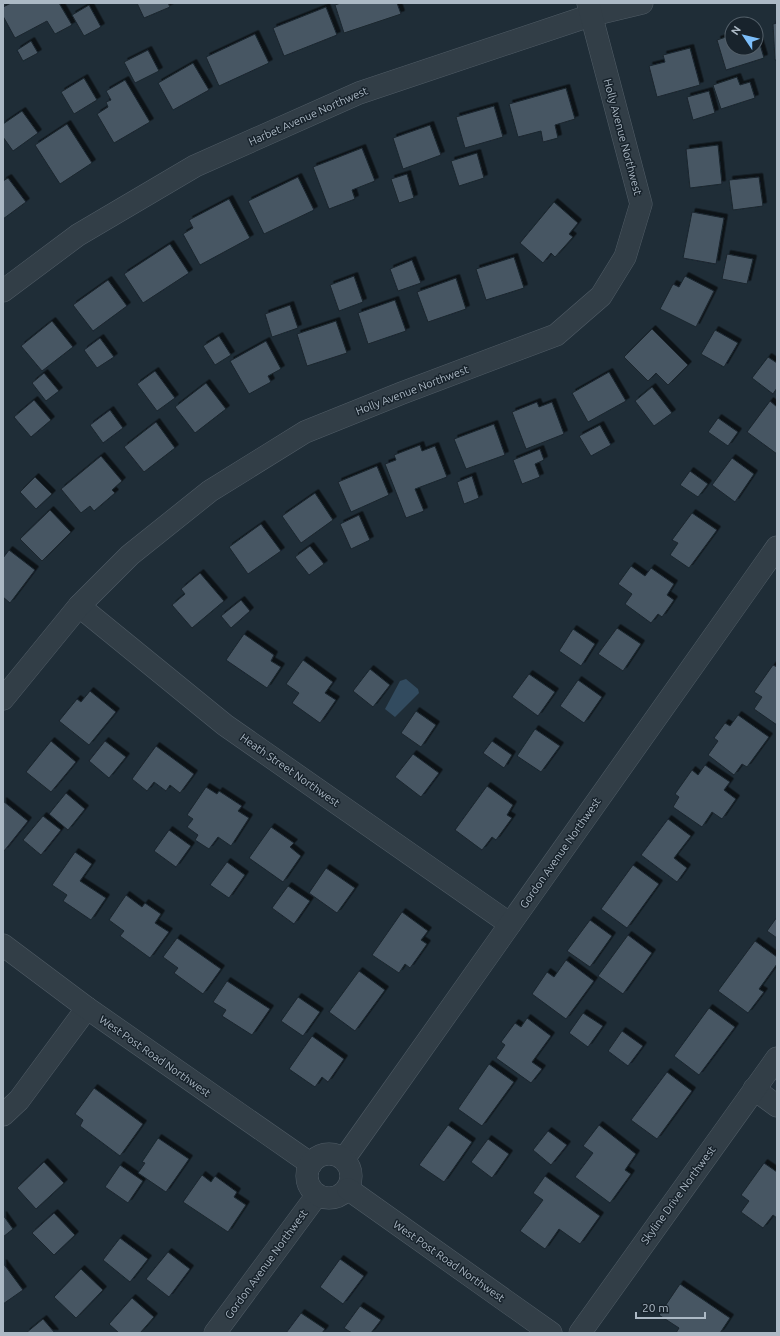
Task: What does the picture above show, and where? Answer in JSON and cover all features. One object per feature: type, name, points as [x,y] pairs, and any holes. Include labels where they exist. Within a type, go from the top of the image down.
[{"type":"street","name":"Harbet Avenue Northwest","points":[[3,291],[78,235],[195,166],[359,92],[590,9],[642,3]]},
{"type":"street","name":"Holly Avenue Northwest","points":[[3,699],[78,606],[130,555],[210,491],[305,432],[402,392],[556,335],[601,296],[625,258],[641,204],[590,9]]},
{"type":"street","name":"Gordon Avenue Northwest","points":[[344,1159],[777,547]]},
{"type":"street","name":"Heath Street Northwest","points":[[78,606],[225,726],[510,924]]},
{"type":"street","name":"West Post Road Northwest","points":[[3,945],[87,1008],[310,1164]]},
{"type":"street","points":[[3,1115],[19,1100],[87,1008]]},
{"type":"street","name":"Skyline Drive Northwest","points":[[580,1333],[777,1058]]},
{"type":"street","points":[[754,1089],[777,1106]]},
{"type":"street","points":[[322,1154],[337,1155],[344,1159],[348,1164],[352,1176],[348,1189],[337,1197],[330,1199],[317,1195],[308,1184],[306,1177],[310,1164],[322,1154]]},
{"type":"street","name":"West Post Road Northwest","points":[[348,1189],[551,1333]]},
{"type":"street","name":"Gordon Avenue Northwest","points":[[215,1333],[317,1195]]},
{"type":"water","points":[[406,679],[418,689],[419,693],[395,717],[385,709],[400,681]]},
{"type":"building","points":[[11,3],[59,3],[72,25],[55,34],[47,21],[15,38],[3,16],[3,7]]},
{"type":"building","points":[[137,3],[168,3],[170,7],[144,18]]},
{"type":"building","points":[[341,3],[397,3],[401,14],[344,33],[335,5]]},
{"type":"building","points":[[89,5],[101,27],[84,36],[72,15]]},
{"type":"building","points":[[326,7],[337,35],[284,56],[273,28]]},
{"type":"building","points":[[777,23],[777,60],[775,60],[773,24]]},
{"type":"building","points":[[255,34],[269,63],[219,86],[206,57]]},
{"type":"building","points":[[724,38],[724,56],[763,56],[764,58],[726,70],[717,40]]},
{"type":"building","points":[[31,41],[38,53],[23,61],[17,50]]},
{"type":"building","points":[[690,48],[700,85],[657,97],[649,66],[665,62],[663,55]]},
{"type":"building","points":[[148,50],[159,71],[135,83],[124,62]]},
{"type":"building","points":[[193,63],[209,90],[173,110],[158,83]]},
{"type":"building","points":[[737,77],[740,85],[750,82],[755,98],[721,109],[713,85]]},
{"type":"building","points":[[84,78],[97,100],[74,114],[61,92]]},
{"type":"building","points":[[125,80],[150,122],[114,143],[97,114],[108,107],[106,102],[111,100],[106,91]]},
{"type":"building","points":[[566,88],[575,119],[555,125],[558,138],[543,142],[541,131],[518,137],[509,104]]},
{"type":"building","points":[[709,91],[715,113],[693,120],[687,97]]},
{"type":"building","points":[[494,106],[503,137],[465,148],[456,117]]},
{"type":"building","points":[[22,111],[38,133],[13,151],[3,137],[3,124]]},
{"type":"building","points":[[67,124],[92,163],[60,184],[35,145]]},
{"type":"building","points":[[430,125],[441,155],[403,169],[393,138]]},
{"type":"building","points":[[718,145],[722,184],[690,188],[686,149]]},
{"type":"building","points":[[362,148],[375,181],[352,190],[355,199],[329,209],[313,167]]},
{"type":"building","points":[[477,153],[484,178],[459,186],[451,161]]},
{"type":"building","points":[[407,174],[414,198],[399,203],[391,179]]},
{"type":"building","points":[[298,177],[314,210],[264,234],[248,201]]},
{"type":"building","points":[[759,177],[763,206],[733,210],[729,180]]},
{"type":"building","points":[[8,178],[26,202],[3,219],[3,181]]},
{"type":"building","points":[[229,199],[250,238],[200,265],[183,234],[193,228],[189,220]]},
{"type":"building","points":[[554,202],[578,223],[569,234],[573,237],[555,257],[551,253],[543,263],[520,243]]},
{"type":"building","points":[[692,212],[724,218],[716,264],[683,258]]},
{"type":"building","points":[[170,244],[189,273],[143,303],[124,274]]},
{"type":"building","points":[[727,254],[753,259],[747,284],[722,279]]},
{"type":"building","points":[[514,257],[524,288],[486,300],[476,269]]},
{"type":"building","points":[[412,260],[421,283],[398,291],[390,269]]},
{"type":"building","points":[[354,276],[363,302],[339,311],[330,285]]},
{"type":"building","points":[[685,276],[714,291],[696,327],[660,309],[673,284],[679,287]]},
{"type":"building","points":[[456,278],[466,309],[428,322],[417,292]]},
{"type":"building","points":[[108,280],[127,306],[93,331],[73,305]]},
{"type":"building","points":[[395,300],[406,331],[368,344],[358,313]]},
{"type":"building","points":[[290,305],[298,328],[272,337],[265,314]]},
{"type":"building","points":[[52,321],[73,347],[42,371],[21,346]]},
{"type":"building","points":[[336,321],[347,353],[307,366],[297,334]]},
{"type":"building","points":[[652,329],[688,365],[668,385],[656,373],[648,381],[624,357]]},
{"type":"building","points":[[715,330],[738,343],[724,367],[701,354]]},
{"type":"building","points":[[219,336],[231,355],[215,365],[203,346]]},
{"type":"building","points":[[100,338],[114,357],[97,368],[84,350]]},
{"type":"building","points":[[266,341],[281,369],[268,376],[271,382],[249,394],[230,361]]},
{"type":"building","points":[[768,357],[777,363],[777,388],[773,394],[752,378]]},
{"type":"building","points":[[155,371],[175,398],[157,411],[137,384]]},
{"type":"building","points":[[609,372],[626,401],[588,422],[572,393]]},
{"type":"building","points":[[44,373],[59,391],[46,401],[32,383]]},
{"type":"building","points":[[206,383],[226,409],[195,433],[175,407]]},
{"type":"building","points":[[652,387],[672,413],[654,426],[635,401]]},
{"type":"building","points":[[34,400],[51,420],[31,437],[14,417]]},
{"type":"building","points":[[770,401],[777,407],[777,454],[747,432]]},
{"type":"building","points":[[537,402],[539,407],[552,402],[564,434],[526,449],[512,412]]},
{"type":"building","points":[[110,410],[123,428],[103,443],[90,425]]},
{"type":"building","points":[[718,418],[738,432],[728,446],[708,432]]},
{"type":"building","points":[[156,422],[175,448],[144,472],[124,447]]},
{"type":"building","points":[[494,424],[505,455],[466,469],[454,439]]},
{"type":"building","points":[[600,425],[611,445],[591,456],[579,436]]},
{"type":"building","points":[[420,445],[422,451],[435,446],[447,477],[415,489],[424,511],[406,518],[385,464],[396,460],[394,455]]},
{"type":"building","points":[[540,449],[544,460],[535,464],[540,477],[522,484],[513,460]]},
{"type":"building","points":[[101,456],[122,481],[112,490],[115,493],[94,511],[90,506],[81,513],[61,489]]},
{"type":"building","points":[[732,458],[754,474],[735,502],[712,485]]},
{"type":"building","points":[[377,466],[389,495],[351,512],[338,482]]},
{"type":"building","points":[[690,471],[708,484],[698,497],[680,485]]},
{"type":"building","points":[[472,476],[479,498],[464,504],[457,482]]},
{"type":"building","points":[[35,477],[52,494],[36,509],[20,492]]},
{"type":"building","points":[[315,493],[333,520],[301,543],[282,516]]},
{"type":"building","points":[[50,510],[71,532],[42,561],[20,539]]},
{"type":"building","points":[[692,513],[717,530],[689,568],[670,555],[678,543],[672,540]]},
{"type":"building","points":[[359,515],[370,540],[351,549],[340,524]]},
{"type":"building","points":[[261,524],[281,551],[248,574],[229,547]]},
{"type":"building","points":[[310,546],[324,564],[309,575],[295,557]]},
{"type":"building","points":[[9,550],[35,570],[10,603],[3,597],[3,558]]},
{"type":"building","points":[[631,566],[645,576],[651,568],[674,584],[667,595],[674,600],[662,617],[658,614],[651,623],[625,604],[632,594],[618,584]]},
{"type":"building","points":[[200,573],[224,601],[192,628],[172,605],[185,594],[181,589]]},
{"type":"building","points":[[241,600],[250,611],[231,628],[221,616]]},
{"type":"building","points":[[617,628],[641,644],[623,671],[598,654]]},
{"type":"building","points":[[573,629],[595,644],[581,666],[559,651]]},
{"type":"building","points":[[244,634],[274,655],[271,661],[281,667],[267,688],[226,660]]},
{"type":"building","points":[[303,660],[333,682],[325,693],[336,700],[320,723],[292,703],[299,693],[286,684]]},
{"type":"building","points":[[773,665],[777,667],[777,725],[754,709],[762,697],[754,692]]},
{"type":"building","points":[[370,669],[390,685],[373,707],[353,691]]},
{"type":"building","points":[[529,674],[555,692],[538,716],[512,697]]},
{"type":"building","points":[[578,680],[602,697],[584,723],[560,706]]},
{"type":"building","points":[[90,691],[116,712],[89,745],[59,721],[77,699],[81,702]]},
{"type":"building","points":[[416,711],[436,725],[421,747],[401,733]]},
{"type":"building","points":[[738,715],[769,737],[747,767],[742,764],[734,775],[708,755],[718,741],[714,738],[725,723],[730,726]]},
{"type":"building","points":[[535,729],[560,746],[541,772],[517,756]]},
{"type":"building","points":[[51,741],[76,762],[51,792],[26,772]]},
{"type":"building","points":[[105,741],[126,757],[109,778],[89,761]]},
{"type":"building","points":[[492,741],[512,755],[504,768],[483,753]]},
{"type":"building","points":[[156,746],[194,774],[180,793],[170,785],[166,791],[154,782],[147,791],[132,779]]},
{"type":"building","points":[[413,754],[439,773],[421,797],[395,777]]},
{"type":"building","points":[[705,765],[730,782],[724,790],[736,799],[722,819],[712,812],[702,827],[673,807],[679,797],[675,794],[692,770],[698,775]]},
{"type":"building","points":[[487,786],[513,805],[507,815],[512,818],[496,840],[492,837],[482,850],[455,830]]},
{"type":"building","points":[[206,787],[217,794],[219,791],[242,806],[238,811],[249,818],[231,846],[218,837],[209,849],[195,840],[198,835],[187,827],[193,819],[187,815]]},
{"type":"building","points":[[66,793],[85,809],[68,830],[49,814]]},
{"type":"building","points":[[3,801],[28,821],[4,851],[3,850]]},
{"type":"building","points":[[43,816],[61,830],[41,855],[23,840]]},
{"type":"building","points":[[668,819],[691,836],[674,858],[687,868],[677,882],[641,855]]},
{"type":"building","points":[[271,827],[294,843],[290,847],[301,856],[283,882],[249,858]]},
{"type":"building","points":[[169,830],[191,846],[176,867],[154,851]]},
{"type":"building","points":[[75,852],[92,864],[80,881],[106,898],[91,920],[63,901],[67,895],[52,885]]},
{"type":"building","points":[[227,862],[245,875],[229,898],[210,885]]},
{"type":"building","points":[[633,865],[659,884],[627,928],[601,909]]},
{"type":"building","points":[[326,868],[355,888],[337,913],[309,893]]},
{"type":"building","points":[[288,886],[310,901],[294,924],[272,908]]},
{"type":"building","points":[[126,895],[142,907],[145,903],[161,914],[155,923],[169,932],[150,958],[120,936],[124,931],[109,920]]},
{"type":"building","points":[[402,912],[428,931],[421,940],[427,944],[410,968],[405,964],[399,973],[372,955]]},
{"type":"building","points":[[777,917],[777,938],[767,931]]},
{"type":"building","points":[[590,920],[612,936],[590,967],[567,951]]},
{"type":"building","points":[[628,935],[652,953],[623,994],[598,976]]},
{"type":"building","points":[[177,938],[221,969],[203,994],[174,973],[178,968],[163,957]]},
{"type":"building","points":[[755,941],[777,957],[777,964],[759,989],[764,992],[748,1013],[718,991]]},
{"type":"building","points":[[566,960],[594,981],[566,1019],[532,994],[547,972],[554,977]]},
{"type":"building","points":[[359,971],[385,990],[355,1031],[329,1012]]},
{"type":"building","points":[[227,981],[270,1009],[252,1035],[222,1016],[226,1010],[213,1002]]},
{"type":"building","points":[[298,997],[320,1012],[303,1036],[281,1021]]},
{"type":"building","points":[[709,1008],[735,1027],[699,1075],[674,1056]]},
{"type":"building","points":[[583,1013],[603,1026],[588,1047],[569,1033]]},
{"type":"building","points":[[527,1018],[551,1036],[532,1062],[542,1069],[531,1083],[496,1058],[505,1045],[501,1042],[515,1023],[521,1027]]},
{"type":"building","points":[[622,1031],[643,1046],[628,1066],[608,1051]]},
{"type":"building","points":[[312,1036],[344,1059],[328,1082],[322,1077],[315,1087],[289,1069]]},
{"type":"building","points":[[489,1064],[514,1082],[482,1126],[458,1109]]},
{"type":"building","points":[[667,1072],[692,1091],[657,1139],[631,1120]]},
{"type":"building","points":[[94,1088],[143,1124],[120,1156],[80,1126],[83,1120],[75,1114]]},
{"type":"building","points":[[448,1125],[472,1142],[444,1182],[419,1165]]},
{"type":"building","points":[[599,1125],[636,1154],[625,1170],[631,1174],[610,1203],[575,1177],[593,1153],[583,1146]]},
{"type":"building","points":[[548,1131],[567,1145],[551,1165],[533,1150]]},
{"type":"building","points":[[158,1138],[189,1159],[166,1192],[138,1173],[145,1163],[142,1162]]},
{"type":"building","points":[[488,1139],[509,1154],[492,1178],[471,1162]]},
{"type":"building","points":[[44,1162],[64,1183],[36,1209],[17,1188]]},
{"type":"building","points":[[764,1163],[777,1172],[777,1218],[773,1215],[763,1228],[741,1212],[749,1201],[741,1195]]},
{"type":"building","points":[[120,1165],[143,1181],[128,1203],[105,1187]]},
{"type":"building","points":[[202,1175],[211,1182],[215,1176],[237,1192],[234,1197],[246,1205],[228,1232],[183,1202]]},
{"type":"building","points":[[545,1176],[600,1216],[580,1244],[559,1229],[545,1249],[520,1231],[543,1200],[533,1193]]},
{"type":"building","points":[[54,1213],[75,1235],[54,1255],[32,1233]]},
{"type":"building","points":[[3,1215],[13,1229],[3,1237]]},
{"type":"building","points":[[120,1238],[148,1259],[130,1282],[103,1260]]},
{"type":"building","points":[[168,1252],[190,1269],[169,1297],[146,1279]]},
{"type":"building","points":[[340,1259],[364,1276],[343,1304],[320,1287]]},
{"type":"building","points":[[3,1263],[23,1290],[3,1304]]},
{"type":"building","points":[[81,1269],[103,1290],[76,1318],[54,1297]]},
{"type":"building","points":[[680,1284],[730,1318],[720,1333],[676,1333],[679,1328],[659,1315]]},
{"type":"building","points":[[132,1298],[154,1317],[140,1333],[119,1333],[109,1324]]},
{"type":"building","points":[[360,1306],[381,1320],[371,1333],[352,1333],[344,1328]]},
{"type":"building","points":[[301,1313],[325,1329],[322,1333],[286,1333]]},
{"type":"building","points":[[43,1319],[55,1333],[26,1333]]}]
